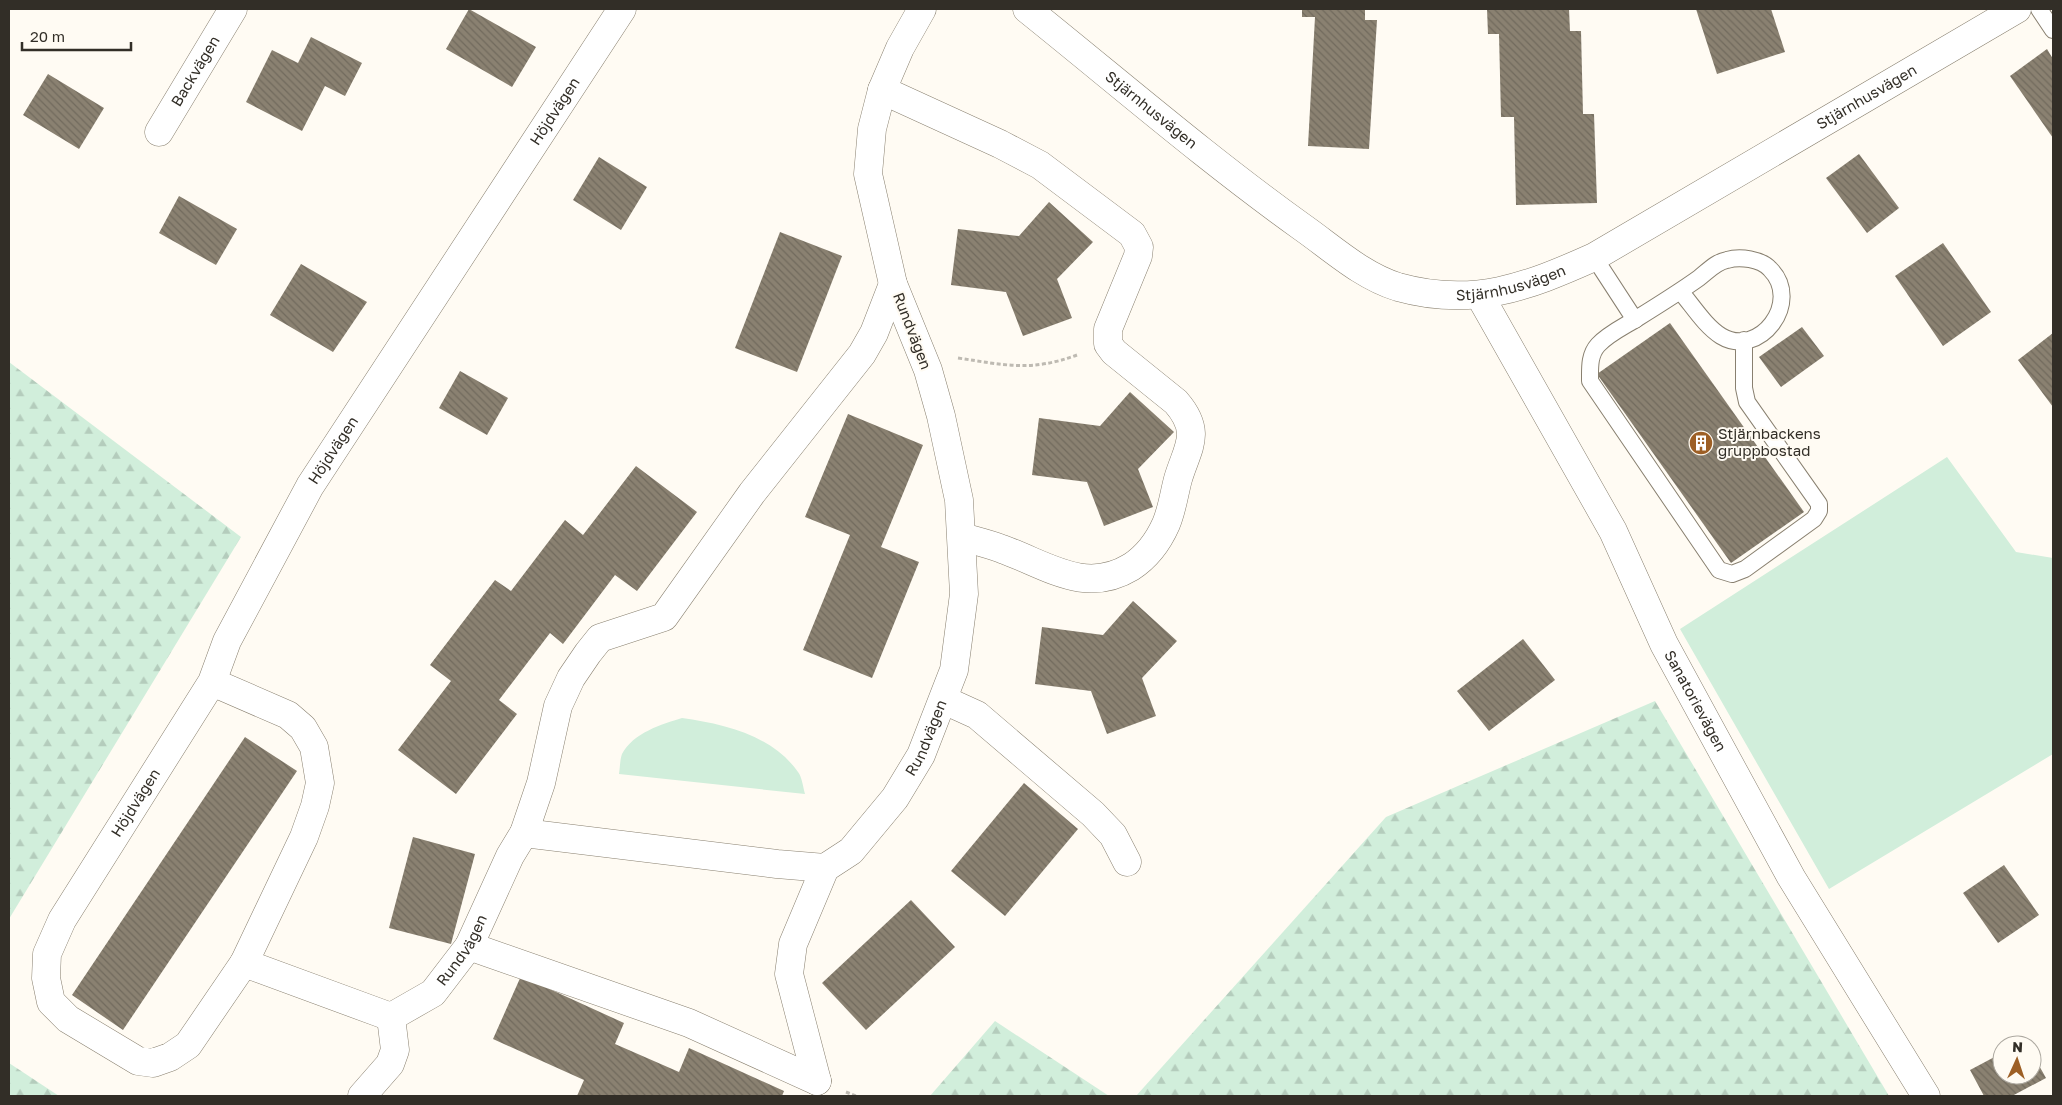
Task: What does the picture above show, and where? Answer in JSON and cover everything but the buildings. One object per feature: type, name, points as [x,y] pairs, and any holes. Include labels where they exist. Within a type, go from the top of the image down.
[{"type":"street","name":"Backvägen","points":[[159,132],[233,9]]},
{"type":"street","name":"Höjdvägen","points":[[212,682],[288,715],[303,728],[314,747],[319,764],[320,783],[315,806],[304,837],[244,963],[188,1044],[161,1060],[152,1063],[138,1061],[68,1019],[51,1002],[46,978],[47,954],[70,906],[212,682],[227,641],[310,486],[622,9]]},
{"type":"street","name":"Rundvägen","points":[[826,868],[850,851],[895,798],[921,755],[944,700],[954,670],[964,594],[959,500],[941,416],[921,352],[893,284],[868,174],[872,129],[882,90],[900,48],[922,9]]},
{"type":"street","name":"Stjärnhusvägen","points":[[1027,9],[1251,190],[1362,270],[1397,286],[1423,292],[1480,296],[1512,290],[1541,281],[1594,257],[2018,9]]},
{"type":"street","points":[[882,90],[1000,144],[1040,165],[1132,234],[1139,247],[1138,256],[1108,329],[1108,344],[1114,352],[1176,402],[1185,412],[1192,435],[1190,450],[1179,477],[1167,522],[1151,552],[1120,573],[1106,579],[1086,580],[1053,570],[1002,548],[962,537]]},
{"type":"street","name":"Rundvägen","points":[[391,1017],[433,993],[469,946],[510,856],[524,833],[541,783],[558,706],[571,678],[588,653],[600,638],[664,617],[752,493],[862,354],[874,334],[893,284]]},
{"type":"street","name":"Sanatorievägen","points":[[1480,296],[1613,532],[1664,644],[1790,877],[1926,1096]]},
{"type":"street","points":[[944,700],[977,715],[1093,814],[1113,835],[1127,862]]},
{"type":"street","points":[[469,946],[689,1022],[817,1080],[789,974],[793,944],[826,868],[777,864],[524,833]]},
{"type":"street","points":[[244,963],[391,1017],[395,1050],[390,1064],[362,1096]]},
{"type":"lane","points":[[2039,9],[2053,30]]},
{"type":"lane","points":[[1594,257],[1635,320]]},
{"type":"lane","points":[[1680,292],[1714,330],[1733,341],[1744,340],[1766,331],[1774,323],[1780,311],[1782,299],[1780,289],[1770,268],[1751,260],[1738,258],[1720,262],[1680,292],[1608,336],[1598,346],[1590,366],[1590,381],[1719,570],[1732,574],[1752,563],[1814,519],[1819,511],[1819,504],[1747,402],[1744,388],[1744,340]]},
{"type":"path","points":[[921,352],[1017,367],[1034,367],[1052,364],[1108,344]]},
{"type":"green space","points":[[9,362],[241,537],[9,919]]},
{"type":"green space","points":[[1947,457],[2016,552],[2053,558],[2053,754],[1829,889],[1680,629]]},
{"type":"green space","points":[[1655,701],[1889,1096],[1136,1096],[1386,817]]},
{"type":"green space","points":[[682,718],[730,728],[761,740],[787,759],[798,772],[805,794],[619,774],[622,754],[633,740],[649,730]]},
{"type":"green space","points":[[995,1021],[1109,1096],[930,1096]]},
{"type":"green space","points":[[9,1063],[59,1096],[9,1096]]},
{"type":"place","name":"Stjärnbackens gruppbostad","points":[[1701,443]]}]
